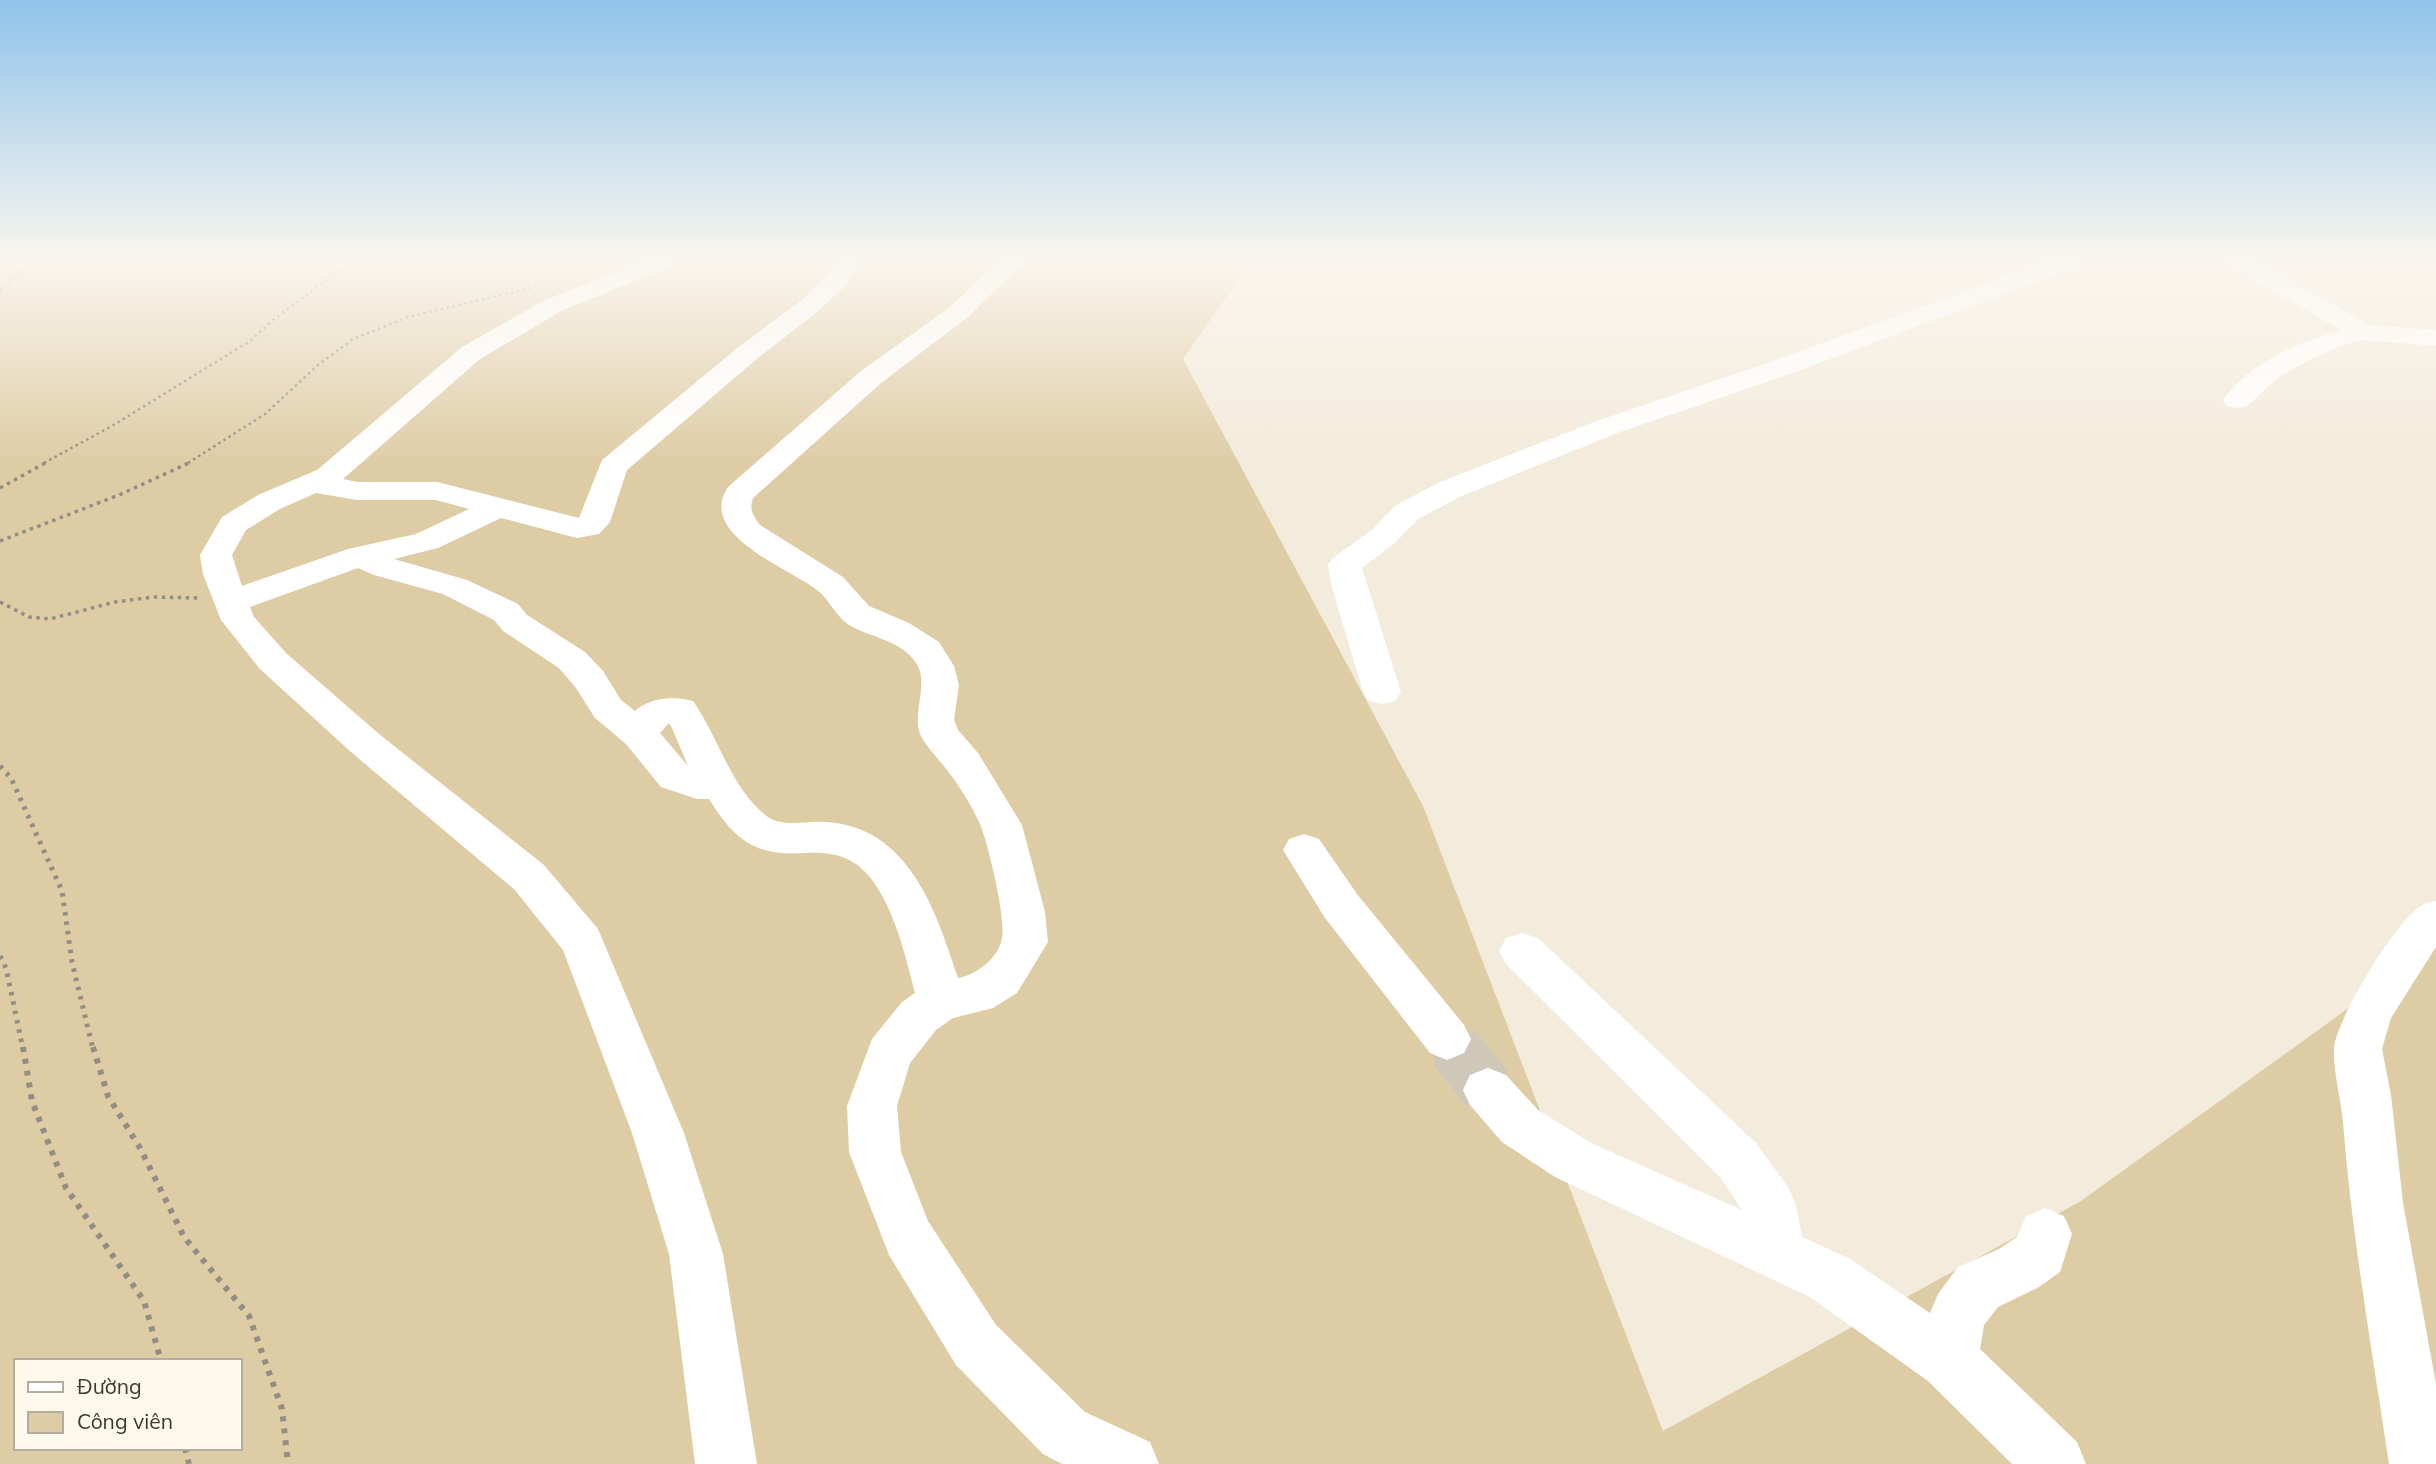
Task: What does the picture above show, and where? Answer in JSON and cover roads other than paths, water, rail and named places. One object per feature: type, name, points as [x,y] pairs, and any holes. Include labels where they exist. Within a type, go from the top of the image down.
[{"type":"street","points":[[515,327],[471,353],[350,459],[314,483],[269,502],[233,524],[216,555],[238,620],[273,661],[365,743],[529,877],[582,942],[658,1133],[696,1254],[726,1464]]},
{"type":"street","points":[[314,483],[358,491],[437,491],[577,528],[588,527],[594,522],[613,466],[782,327]]},
{"type":"street","points":[[938,327],[871,377],[739,494],[734,505],[738,519],[749,531],[831,584],[858,614],[897,631],[926,650],[936,666],[940,685],[935,720],[940,736],[964,763],[1001,825],[1023,912],[1025,942],[1002,980],[976,995],[941,1001],[919,1016],[889,1054],[872,1105],[875,1152],[908,1237],[975,1345],[1064,1433],[1128,1464]]},
{"type":"street","points":[[1382,692],[1348,584],[1345,565],[1384,536],[1407,512],[1451,489],[1607,427],[1890,327]]},
{"type":"street","points":[[2357,327],[2364,331]]},
{"type":"street","points":[[2238,400],[2252,383],[2344,335],[2364,331],[2395,335],[2411,352],[2431,350]]},
{"type":"street","points":[[231,601],[360,556],[427,541],[496,508]]},
{"type":"street","points":[[360,556],[386,568],[455,587],[506,612],[515,623],[572,660],[590,680],[608,709],[640,735],[675,777],[697,785],[721,785],[736,808],[763,834],[779,838],[830,837],[873,854],[887,869],[906,903],[934,975],[941,1001]]},
{"type":"street","points":[[1304,849],[1341,906],[1447,1039]]},
{"type":"street","points":[[2420,1464],[2376,1203],[2366,1095],[2358,1049],[2362,1029],[2374,1005],[2417,938],[2436,918]]},
{"type":"street","points":[[1522,951],[1738,1160],[1769,1205],[1774,1232],[1773,1253]]},
{"type":"street","points":[[1488,1090],[1520,1126],[1573,1160],[1830,1279],[1949,1360],[2055,1464]]},
{"type":"street","points":[[1949,1360],[1958,1314],[1978,1287],[2019,1268],[2041,1253],[2045,1234]]},
{"type":"tunnel","points":[[1447,1039],[1455,1049]]},
{"type":"tunnel","points":[[1454,1047],[1488,1090]]}]
